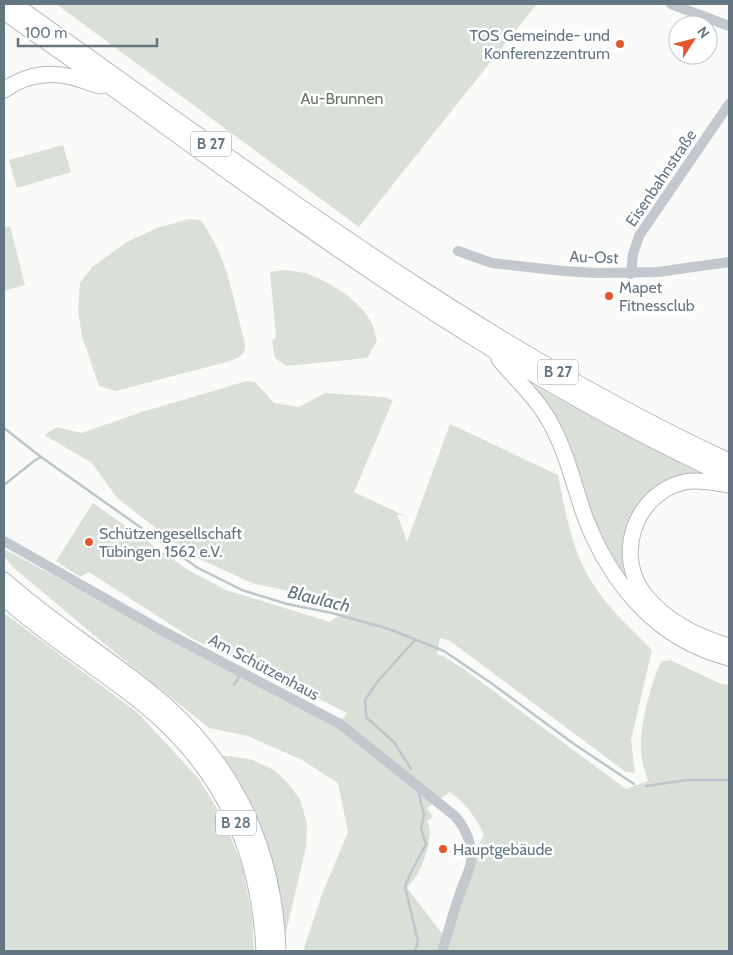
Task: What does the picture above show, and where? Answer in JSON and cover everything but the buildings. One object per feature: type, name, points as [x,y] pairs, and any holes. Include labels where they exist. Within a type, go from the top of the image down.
[{"type":"highway","name":"B 27","points":[[14,4],[197,134],[407,278],[572,380],[644,419],[725,457]]},
{"type":"highway","name":"B 27","points":[[4,12],[313,233],[395,288],[492,350],[626,426],[729,478]]},
{"type":"highway","points":[[4,90],[26,78],[47,74],[67,76],[93,85],[112,88]]},
{"type":"highway","points":[[492,350],[532,395],[551,424],[566,459],[592,534],[607,565],[625,591],[671,632],[699,647],[729,658]]},
{"type":"highway","points":[[729,485],[709,481],[692,481],[675,485],[660,493],[647,504],[635,524],[631,536],[630,556],[635,578],[645,595],[655,606],[690,631],[729,646]]},
{"type":"highway","name":"B 28","points":[[4,580],[40,610],[166,706],[203,744],[220,766],[244,807],[263,852],[274,899],[278,951]]},
{"type":"highway","name":"B 28","points":[[4,598],[144,706],[170,729],[203,766],[229,808],[249,855],[260,904],[264,951]]},
{"type":"street","points":[[671,4],[729,26]]},
{"type":"street","name":"Eisenbahnstraße","points":[[632,274],[633,254],[640,236],[729,104]]},
{"type":"street","name":"Au-Ost","points":[[458,252],[492,263],[563,271],[632,274],[675,271],[729,262]]},
{"type":"street","name":"Am Schützenhaus","points":[[4,541],[159,629],[340,724],[455,816],[461,823],[469,842],[471,858],[442,951]]},
{"type":"green space","name":"Au-Brunnen","points":[[56,4],[537,4],[359,227]]},
{"type":"green space","points":[[63,145],[71,172],[17,188],[9,160]]},
{"type":"green space","points":[[189,219],[200,220],[217,247],[223,262],[245,344],[243,354],[230,361],[116,391],[99,386],[82,336],[78,311],[80,283],[92,267],[127,242],[157,228]]},
{"type":"green space","points":[[10,226],[25,285],[4,291],[4,228]]},
{"type":"green space","points":[[286,270],[314,276],[343,292],[360,306],[372,324],[377,341],[367,358],[286,366],[275,358],[272,341],[276,337],[270,272]]},
{"type":"green space","points":[[247,381],[255,382],[274,403],[299,407],[325,393],[383,397],[393,400],[354,492],[409,518],[397,514],[407,542],[450,424],[558,475],[570,531],[586,572],[606,602],[652,650],[631,740],[635,773],[626,772],[450,641],[440,638],[437,654],[465,670],[626,789],[648,781],[642,758],[641,734],[654,679],[661,662],[670,660],[721,684],[729,685],[729,951],[303,951],[323,892],[348,832],[338,783],[302,760],[248,736],[209,728],[15,569],[4,556],[4,549],[336,727],[347,713],[265,671],[193,639],[89,572],[80,577],[56,561],[93,503],[188,570],[226,590],[330,622],[352,605],[252,583],[191,555],[117,498],[92,463],[44,435],[57,427],[81,433],[142,412]],"holes":[[[450,792],[470,811],[484,835],[471,859],[448,932],[441,932],[407,888],[420,870],[428,848],[430,833],[427,821],[433,817],[427,808]]]},
{"type":"green space","points":[[535,386],[611,428],[701,474],[640,504],[633,586],[615,568],[534,388]]},
{"type":"green space","points":[[4,613],[138,713],[199,779],[224,820],[243,868],[252,916],[254,951],[4,951]]},
{"type":"green space","points":[[220,755],[250,759],[274,770],[286,781],[300,799],[307,824],[306,847],[283,945],[268,850],[251,804]]},
{"type":"waterway","name":"Blaulach","points":[[4,428],[41,457],[198,568],[242,590],[287,604],[332,613],[389,629],[444,651],[574,744],[634,784]]},
{"type":"waterway","points":[[4,485],[41,457]]},
{"type":"waterway","points":[[411,769],[394,742],[366,717],[365,700],[378,681],[415,640]]},
{"type":"waterway","points":[[234,685],[239,677]]},
{"type":"waterway","name":"Blaulach","points":[[646,786],[687,780],[729,780]]},
{"type":"waterway","points":[[415,951],[418,941],[405,887],[426,844],[421,829],[424,815],[419,794]]},
{"type":"place","name":"TOS Gemeinde- und Konferenzzentrum","points":[[620,44]]},
{"type":"place","name":"Mapet Fitnessclub","points":[[609,296]]},
{"type":"place","name":"Schützengesellschaft Tübingen 1562 e.V.","points":[[89,542]]},
{"type":"place","name":"Hauptgebäude","points":[[443,849]]}]
